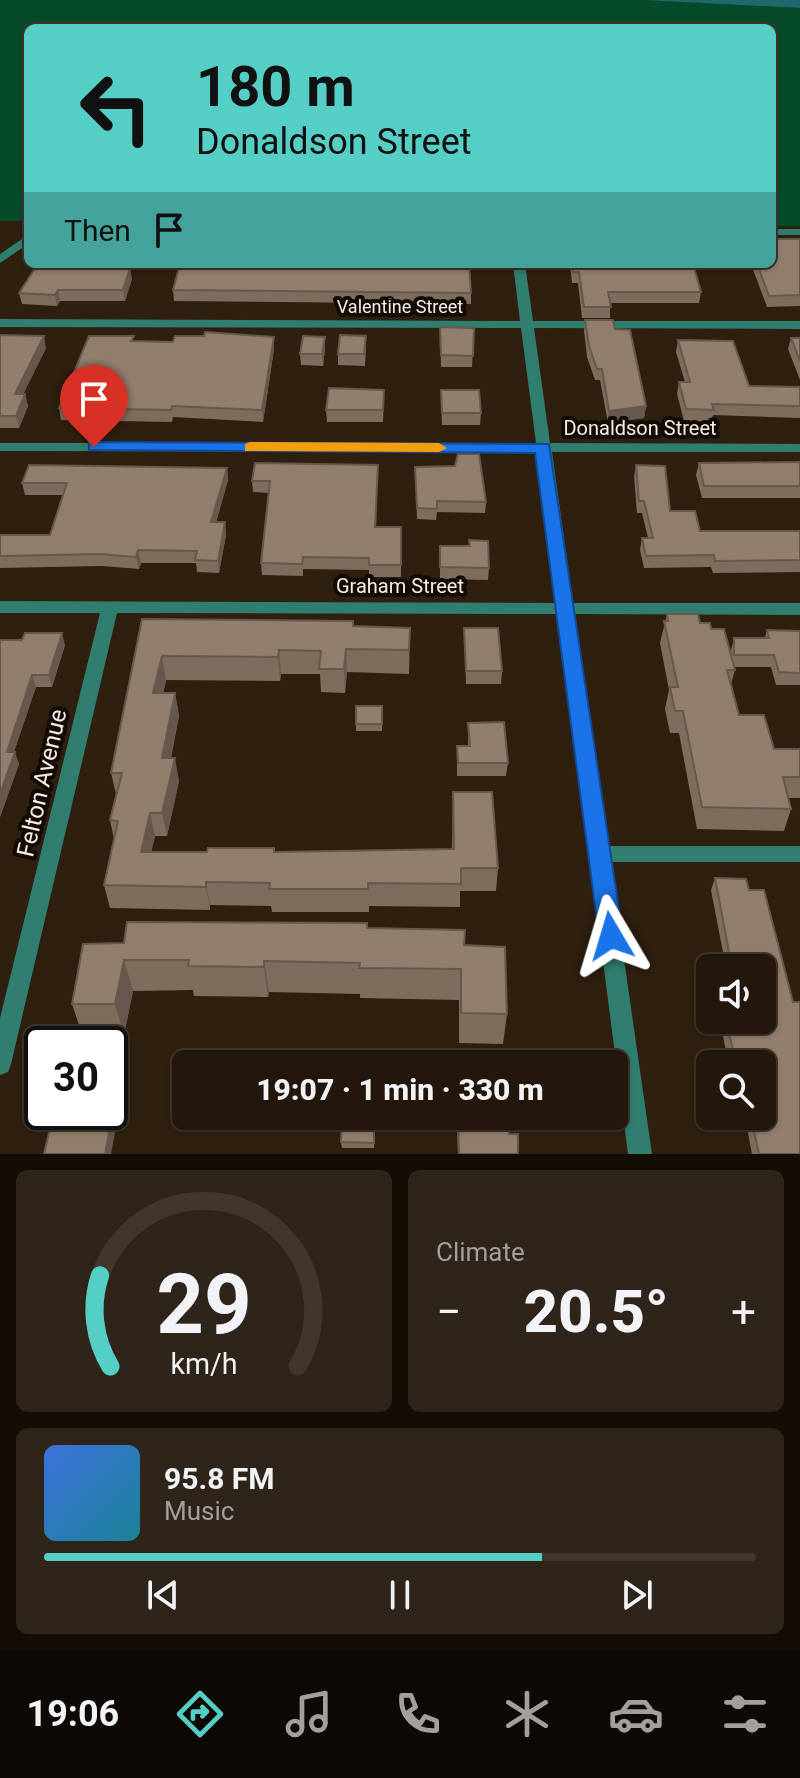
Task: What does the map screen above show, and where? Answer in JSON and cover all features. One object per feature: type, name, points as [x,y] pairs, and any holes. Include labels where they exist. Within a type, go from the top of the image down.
[{"type":"street","points":[[776,232],[800,232]]},
{"type":"street","points":[[0,260],[24,241]]},
{"type":"street","points":[[519,268],[640,1154]]},
{"type":"street","name":"Valentine Street","points":[[0,323],[800,325]]},
{"type":"street","name":"Donaldson Street","points":[[0,447],[800,448]]},
{"type":"street","name":"Graham Street","points":[[0,607],[800,609]]},
{"type":"street","name":"Felton Avenue","points":[[0,1064],[110,607]]},
{"type":"street","points":[[601,854],[800,854]]},
{"type":"green space","points":[[0,0],[644,0],[800,8],[800,226],[776,226],[776,24],[24,24],[24,221],[0,221]]},
{"type":"water","points":[[643,0],[800,0],[800,8]]},
{"type":"building","points":[[776,239],[800,239],[800,295],[769,296],[758,268],[776,268]]},
{"type":"building","points":[[35,268],[130,268],[123,290],[58,290],[55,295],[19,293]]},
{"type":"building","points":[[179,268],[469,268],[471,293],[173,290]]},
{"type":"building","points":[[572,268],[694,268],[701,292],[608,292],[611,307],[584,307],[579,272],[573,272]]},
{"type":"building","points":[[585,320],[613,320],[615,329],[630,330],[646,406],[609,411],[602,369],[597,369],[589,346]]},
{"type":"building","points":[[440,327],[474,328],[473,356],[441,355]]},
{"type":"building","points":[[205,332],[274,337],[262,410],[172,406],[171,410],[59,408],[89,336],[134,336],[131,341],[173,342],[175,336],[204,336]]},
{"type":"building","points":[[0,335],[44,336],[15,394],[25,394],[16,416],[0,416]]},
{"type":"building","points":[[340,335],[366,336],[364,354],[338,354]]},
{"type":"building","points":[[303,336],[325,337],[322,354],[300,354]]},
{"type":"building","points":[[791,338],[800,338],[800,361]]},
{"type":"building","points":[[678,340],[733,341],[749,386],[800,387],[800,406],[712,404],[714,410],[686,409],[679,382],[690,382]]},
{"type":"building","points":[[329,388],[384,390],[383,410],[326,410]]},
{"type":"building","points":[[441,390],[479,390],[481,413],[442,413]]},
{"type":"building","points":[[458,454],[479,454],[486,502],[437,501],[437,509],[417,508],[415,467],[455,466]]},
{"type":"building","points":[[800,462],[800,486],[704,486],[699,463]]},
{"type":"building","points":[[255,463],[378,465],[375,527],[401,527],[401,565],[369,565],[369,558],[303,557],[302,564],[261,563],[270,481],[252,481]]},
{"type":"building","points":[[29,465],[227,468],[211,522],[225,522],[218,561],[195,560],[197,551],[138,550],[136,557],[100,554],[0,556],[0,535],[50,535],[67,483],[22,483]]},
{"type":"building","points":[[636,465],[665,466],[670,511],[695,511],[700,531],[800,531],[800,560],[715,561],[714,555],[646,556],[642,538],[653,538],[644,501],[639,501]]},
{"type":"building","points":[[469,540],[488,541],[489,568],[440,567],[440,546],[470,546]]},
{"type":"building","points":[[667,614],[698,614],[700,623],[710,623],[711,629],[724,629],[735,670],[727,670],[739,715],[764,715],[774,749],[800,749],[800,777],[783,777],[791,809],[702,807],[683,711],[675,711],[670,687],[678,687],[664,621],[668,621]]},
{"type":"building","points":[[142,619],[353,621],[353,626],[410,628],[409,650],[346,649],[344,669],[319,669],[321,651],[279,650],[278,657],[162,656],[153,693],[175,693],[162,758],[175,758],[162,813],[150,813],[141,852],[207,852],[208,848],[274,848],[274,852],[454,849],[453,792],[492,792],[498,868],[461,868],[461,884],[368,883],[368,889],[269,889],[270,883],[206,882],[206,887],[104,885],[118,821],[110,820],[122,773],[111,773]]},
{"type":"building","points":[[464,628],[498,628],[502,671],[466,671]]},
{"type":"building","points":[[767,630],[800,631],[800,673],[779,672],[774,655],[734,655],[734,638],[769,638]]},
{"type":"building","points":[[25,633],[62,633],[49,675],[32,675],[7,752],[15,752],[0,794],[0,640],[22,640]]},
{"type":"building","points":[[356,706],[382,706],[382,724],[356,724]]},
{"type":"building","points":[[504,722],[508,763],[458,763],[457,746],[470,746],[468,723]]},
{"type":"building","points":[[715,878],[746,879],[749,890],[764,890],[793,1002],[800,1002],[800,1154],[759,1154],[754,1130],[776,1130],[776,1050],[733,1050],[729,1034],[776,1034],[776,954],[729,954]]},
{"type":"building","points":[[127,922],[367,923],[367,928],[465,930],[464,945],[505,947],[507,1014],[461,1013],[461,969],[359,968],[360,963],[264,961],[264,967],[188,966],[189,960],[124,960],[115,1004],[72,1004],[83,944],[124,943]]},
{"type":"building","points":[[50,1130],[110,1130],[105,1154],[44,1154]]},
{"type":"building","points":[[341,1130],[374,1130],[374,1143],[341,1142]]},
{"type":"building","points":[[458,1130],[509,1130],[509,1134],[518,1134],[518,1154],[459,1154]]},
{"type":"slow traffic","points":[[250,447],[439,448]]},
{"type":"route","points":[[94,447],[543,448],[611,936]]}]
